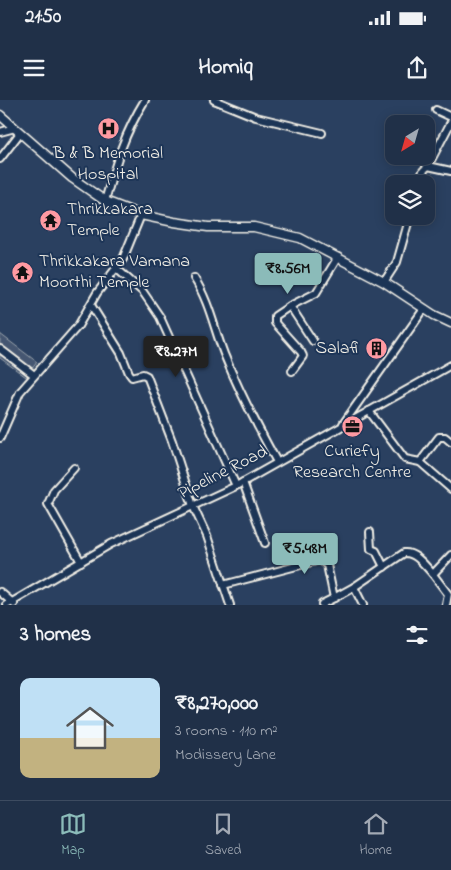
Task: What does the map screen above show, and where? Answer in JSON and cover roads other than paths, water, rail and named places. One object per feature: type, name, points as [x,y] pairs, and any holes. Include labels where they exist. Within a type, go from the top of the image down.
[{"type":"main road","points":[[0,115],[66,173],[105,201],[141,215],[191,225],[254,227],[292,235],[384,282],[451,323]]},
{"type":"street","points":[[105,201],[116,161],[129,126],[145,100]]},
{"type":"street","points":[[214,100],[256,118],[322,133]]},
{"type":"street","points":[[436,110],[451,118]]},
{"type":"street","points":[[421,175],[451,122]]},
{"type":"street","points":[[0,132],[18,130]]},
{"type":"street","points":[[0,159],[18,130]]},
{"type":"street","points":[[428,166],[451,170]]},
{"type":"street","points":[[0,438],[20,392],[78,326],[98,293],[124,259],[141,215]]},
{"type":"street","points":[[384,282],[397,262],[407,225]]},
{"type":"street","points":[[292,371],[303,356],[276,323],[275,316],[290,306],[316,294],[338,257]]},
{"type":"street","points":[[116,268],[143,292],[160,317],[265,543]]},
{"type":"street","points":[[194,278],[207,303],[239,392],[277,462]]},
{"type":"street","points":[[90,305],[121,353],[128,373],[132,377],[143,374],[147,376],[172,441],[192,506],[207,536],[230,605]]},
{"type":"street","points":[[290,306],[313,342]]},
{"type":"street","points":[[342,426],[424,308]]},
{"type":"street","points":[[0,349],[34,375]]},
{"type":"street","name":"Pipeline Road","points":[[11,604],[111,544],[239,484],[451,365]]},
{"type":"street","points":[[369,411],[405,459],[420,462],[451,489]]},
{"type":"street","points":[[420,462],[439,437],[445,437],[451,442]]},
{"type":"street","points":[[74,468],[54,490],[48,504],[81,562]]},
{"type":"street","points":[[370,532],[372,549],[376,551],[384,567]]},
{"type":"street","points":[[323,605],[408,552],[416,556],[448,594],[446,605]]},
{"type":"street","points":[[432,573],[451,555]]},
{"type":"street","points":[[223,585],[320,560],[327,565],[334,598]]},
{"type":"street","points":[[354,587],[363,605]]},
{"type":"street","points":[[0,592],[11,604]]},
{"type":"place","name":"B & B Memorial Hospital","points":[[108,129]]},
{"type":"place","name":"Thrikkakara Temple","points":[[51,220]]},
{"type":"place","name":"Thrikkakara Vamana Moorthi Temple","points":[[23,272]]},
{"type":"place","name":"Salafi","points":[[377,349]]},
{"type":"place","name":"Curiefy Research Centre","points":[[352,427]]}]
